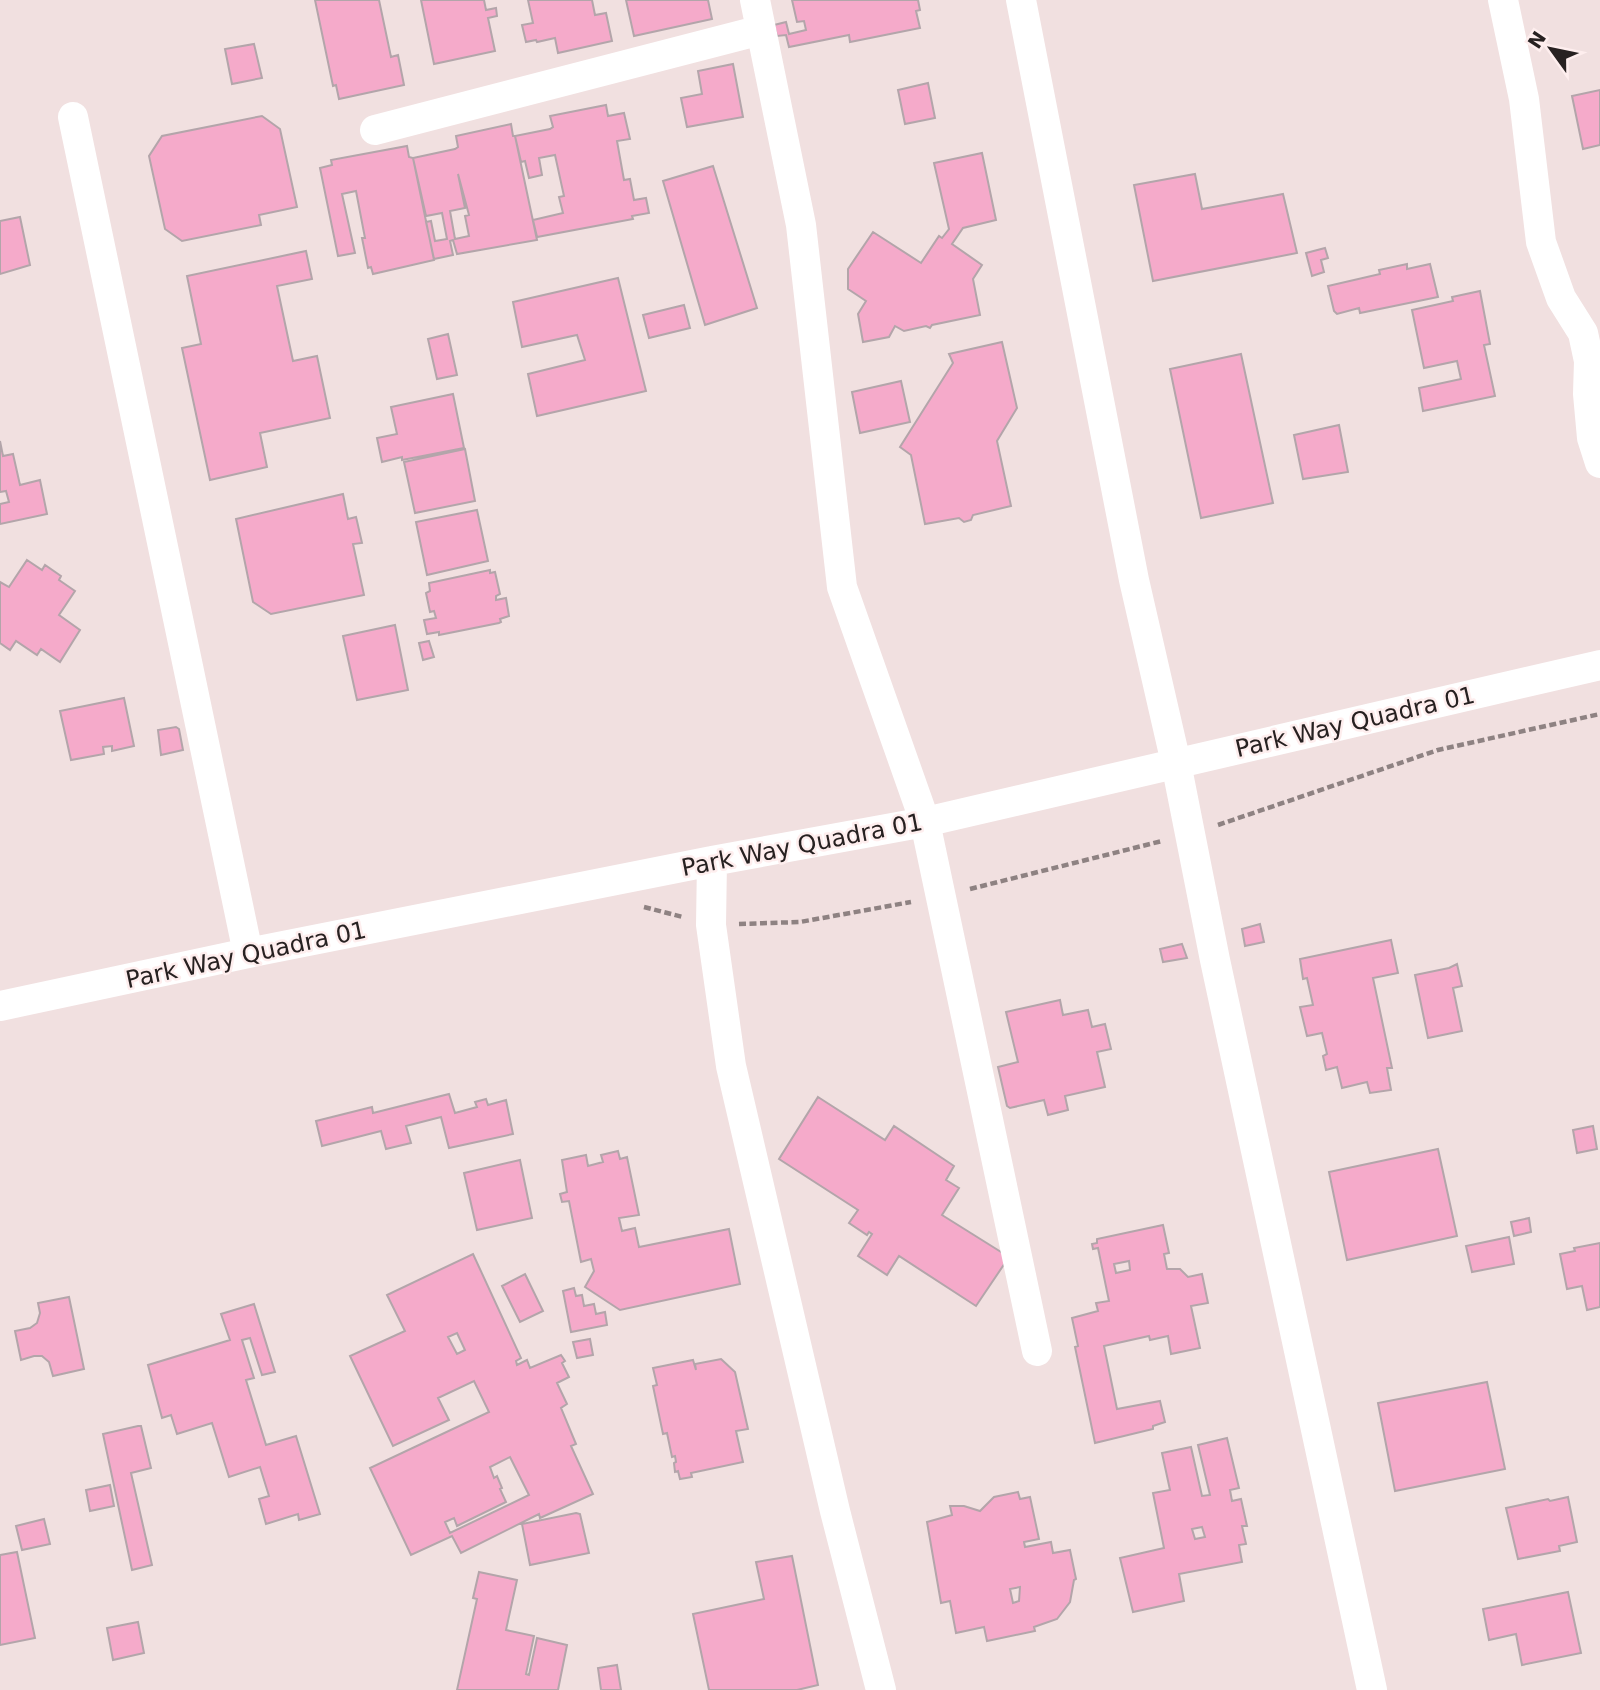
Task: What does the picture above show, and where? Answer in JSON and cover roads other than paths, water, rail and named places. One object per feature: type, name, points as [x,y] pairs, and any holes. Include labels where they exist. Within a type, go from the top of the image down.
[{"type":"street","points":[[755,0],[801,225],[842,587],[925,822],[1037,1351]]},
{"type":"street","points":[[1021,0],[1134,580],[1176,763],[1215,960],[1373,1690]]},
{"type":"street","points":[[1503,0],[1524,99],[1541,242],[1561,298],[1583,333],[1589,361],[1588,394],[1592,438],[1600,463]]},
{"type":"street","points":[[375,130],[761,30]]},
{"type":"street","points":[[73,117],[248,953]]},
{"type":"street","name":"Park Way Quadra 01","points":[[0,1006],[248,953],[712,861],[925,822],[1595,660]]},
{"type":"street","points":[[712,861],[711,925],[732,1066],[832,1498],[881,1690]]}]
